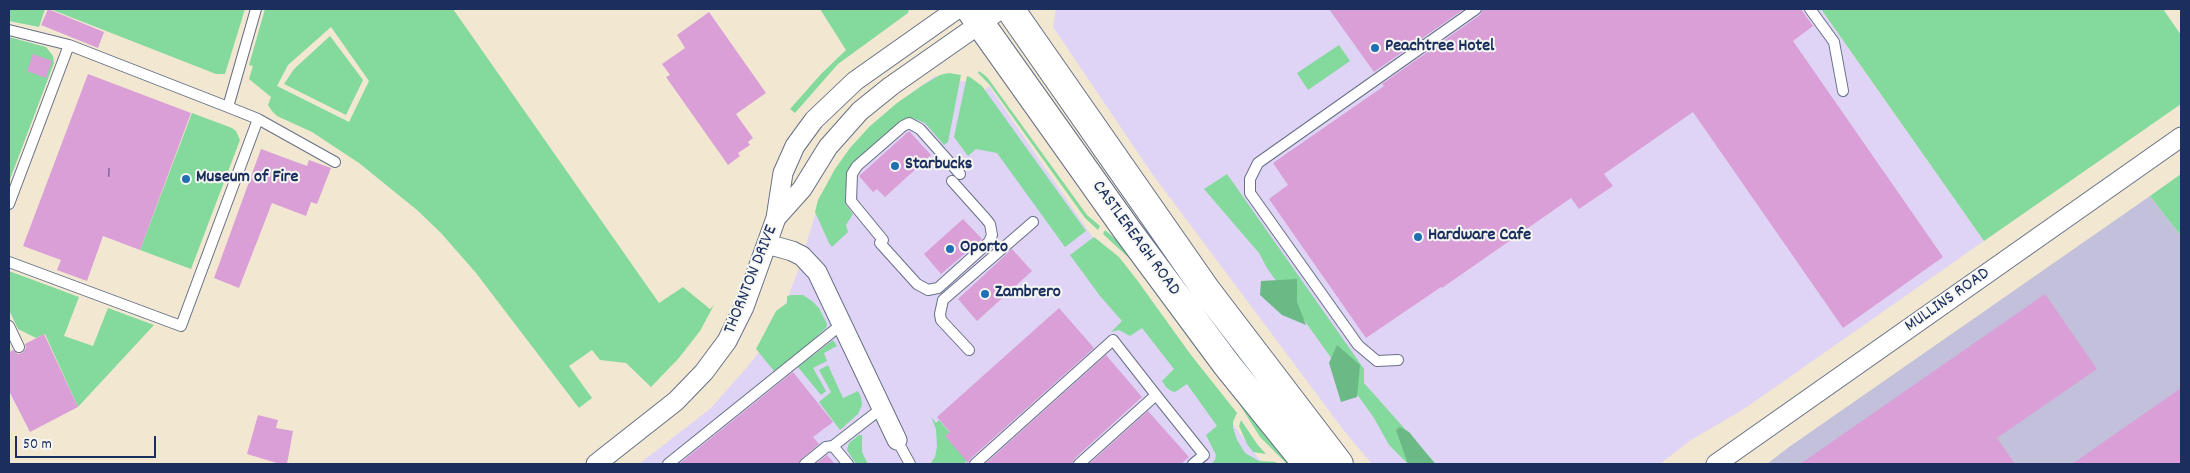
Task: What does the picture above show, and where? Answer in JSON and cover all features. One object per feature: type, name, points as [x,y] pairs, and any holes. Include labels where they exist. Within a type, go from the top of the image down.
[{"type":"main road","name":"CASTLEREAGH ROAD","points":[[1010,9],[1206,290],[1339,464]]},
{"type":"main road","name":"CASTLEREAGH ROAD","points":[[984,14],[1192,318],[1227,365],[1307,464]]},
{"type":"street","name":"THORNTON DRIVE","points":[[596,464],[676,401],[718,356],[736,327],[767,244],[776,218],[782,173],[795,146],[814,120],[855,81],[957,9]]},
{"type":"street","name":"THORNTON DRIVE","points":[[776,218],[802,189],[828,147],[860,111],[984,14]]},
{"type":"street","name":"MULLINS ROAD","points":[[1716,464],[2181,137]]},
{"type":"street","points":[[767,244],[792,251],[802,256],[812,265],[897,440]]},
{"type":"lane","points":[[228,107],[256,9]]},
{"type":"lane","points":[[1398,360],[1378,362],[1358,345],[1250,193],[1250,179],[1258,163],[1476,9]]},
{"type":"lane","points":[[1810,9],[1834,42],[1843,91]]},
{"type":"lane","points":[[9,30],[68,45],[258,119],[336,162]]},
{"type":"lane","points":[[9,204],[68,45]]},
{"type":"lane","points":[[9,262],[181,326],[258,119]]},
{"type":"lane","points":[[909,123],[920,129],[956,177],[990,224],[992,235],[989,242],[938,288],[928,290],[917,284],[882,241],[851,201],[852,174],[857,166],[903,126],[909,123]]},
{"type":"lane","points":[[969,350],[941,320],[940,310],[943,300],[1033,222]]},
{"type":"lane","points":[[668,464],[842,324]]},
{"type":"lane","points":[[9,326],[19,346]]},
{"type":"lane","points":[[975,464],[1114,340],[1204,454],[1193,464]]},
{"type":"lane","points":[[1079,464],[1156,395]]},
{"type":"lane","points":[[805,464],[826,447],[833,446],[882,408]]},
{"type":"lane","points":[[897,440],[910,464]]},
{"type":"lane","points":[[833,446],[848,464]]},
{"type":"shaded area","points":[[1056,9],[1821,9],[1984,241],[1744,409],[1691,440],[1660,464],[1372,464],[1345,432],[1153,175],[1053,27]]},
{"type":"shaded area","points":[[935,76],[979,84],[984,91],[989,86],[1102,251],[1263,464],[639,464],[711,408],[762,348],[784,308],[798,271],[817,209],[871,126],[894,106]]},
{"type":"shaded area","points":[[2150,196],[2181,236],[2181,464],[1767,464],[1789,447]]},
{"type":"green space","points":[[9,9],[45,9],[39,27],[9,21]]},
{"type":"green space","points":[[50,9],[245,9],[225,74],[216,74]]},
{"type":"green space","points":[[265,9],[453,9],[659,303],[683,287],[710,309],[714,305],[700,331],[678,359],[651,387],[626,363],[600,360],[592,350],[569,366],[592,398],[579,408],[476,273],[441,233],[417,210],[359,163],[312,132],[277,116],[268,105],[271,97],[249,79],[253,66],[249,65]],"holes":[[[331,27],[369,81],[349,122],[277,86],[288,65]]]},
{"type":"green space","points":[[820,9],[909,9],[908,13],[838,64],[795,113],[790,109],[821,74],[846,50]]},
{"type":"green space","points":[[1821,9],[2163,9],[2181,35],[2181,104],[1984,241]]},
{"type":"green space","points":[[330,36],[363,80],[346,115],[284,84],[294,69]]},
{"type":"green space","points":[[9,37],[46,47],[53,56],[54,63],[9,182]]},
{"type":"green space","points":[[1339,45],[1350,61],[1308,90],[1297,73]]},
{"type":"green space","points":[[979,71],[987,77],[1087,215],[1100,226],[1098,230],[1085,218],[989,84],[978,73]]},
{"type":"green space","points":[[949,73],[961,75],[948,142],[944,145],[925,123],[912,118],[903,120],[855,163],[847,179],[845,197],[846,205],[853,214],[846,225],[848,232],[832,247],[815,212],[818,200],[835,169],[850,148],[869,127],[897,103],[940,75]]},
{"type":"green space","points":[[967,76],[982,86],[1086,231],[1065,247],[997,153],[976,149],[968,156],[954,137]]},
{"type":"green space","points":[[192,113],[232,128],[236,131],[240,140],[191,269],[140,250]]},
{"type":"green space","points":[[1227,174],[1364,369],[1364,383],[1436,464],[1408,464],[1389,445],[1374,418],[1267,268],[1259,253],[1204,189]]},
{"type":"green space","points":[[2181,174],[2181,236],[2150,196]]},
{"type":"green space","points":[[1105,230],[1119,242],[1292,464],[1287,464],[1260,437],[1240,405],[1129,258],[1103,234]]},
{"type":"green space","points":[[1094,237],[1119,257],[1191,355],[1237,413],[1233,422],[1233,428],[1237,440],[1245,453],[1259,461],[1276,462],[1277,464],[1211,464],[1215,460],[1216,455],[1206,435],[1217,426],[1187,384],[1175,392],[1166,387],[1162,381],[1174,369],[1142,328],[1130,336],[1119,330],[1111,332],[1122,321],[1100,296],[1070,255]]},
{"type":"green space","points":[[9,271],[79,297],[64,336],[93,346],[108,308],[154,325],[78,407],[45,334],[36,338],[18,329],[9,310]]},
{"type":"green space","points":[[1297,279],[1297,302],[1306,325],[1282,315],[1260,295],[1261,281]]},
{"type":"green space","points":[[803,295],[812,301],[819,308],[827,324],[826,328],[804,348],[774,371],[756,349],[776,311],[787,303],[787,296]]},
{"type":"green space","points":[[833,340],[837,346],[824,353],[827,361],[813,368],[826,391],[821,395],[798,367]]},
{"type":"green space","points":[[1337,345],[1360,365],[1357,397],[1341,402],[1329,363]]},
{"type":"green space","points":[[828,365],[843,398],[858,391],[861,397],[862,405],[858,414],[840,430],[819,402],[831,392],[819,370]]},
{"type":"green space","points":[[931,417],[936,423],[939,420],[951,434],[967,461],[963,464],[930,464],[935,457],[937,447],[936,429]]},
{"type":"green space","points":[[1241,420],[1266,454],[1253,452],[1247,444],[1239,426]]},
{"type":"green space","points":[[1400,427],[1409,432],[1435,464],[1408,464],[1396,430]]},
{"type":"green space","points":[[859,435],[862,435],[862,452],[868,464],[856,464],[847,450],[849,443]]},
{"type":"building","points":[[48,9],[104,32],[98,48],[41,25]]},
{"type":"building","name":"Peachtree Hotel","points":[[1329,9],[1464,9],[1374,72]]},
{"type":"building","points":[[1483,9],[1801,9],[1813,26],[1793,41],[1943,257],[1843,328],[1693,112],[1604,174],[1613,186],[1579,209],[1571,198],[1442,288],[1366,338],[1269,199],[1288,185],[1273,163],[1384,86],[1382,84],[1480,15]]},
{"type":"building","points":[[709,12],[766,93],[736,114],[753,138],[748,142],[750,145],[738,153],[740,156],[728,165],[666,77],[670,75],[662,64],[685,48],[677,35]]},
{"type":"building","points":[[33,54],[52,61],[46,78],[27,71]]},
{"type":"building","points":[[88,74],[191,113],[140,250],[103,236],[87,281],[57,270],[61,260],[23,246]]},
{"type":"building","name":"Starbucks","points":[[909,131],[931,155],[885,197],[877,189],[873,192],[859,176]]},
{"type":"building","points":[[261,149],[307,166],[309,160],[331,168],[317,204],[311,202],[306,216],[272,203],[239,288],[214,278]]},
{"type":"building","name":"Oporto","points":[[963,219],[982,239],[941,274],[924,254]]},
{"type":"building","name":"Zambrero","points":[[1012,249],[1032,271],[977,321],[958,299]]},
{"type":"building","points":[[2045,294],[2097,369],[1997,438],[2015,464],[1800,464]]},
{"type":"building","points":[[1059,308],[1094,348],[970,459],[968,463],[945,436],[950,432],[937,417]]},
{"type":"building","points":[[44,334],[78,407],[30,432],[9,391],[9,352],[13,350],[18,354],[22,353],[26,348],[25,344]]},
{"type":"building","points":[[1106,355],[1142,397],[1074,459],[1072,464],[985,464]]},
{"type":"building","points":[[793,372],[833,422],[813,437],[819,444],[801,459],[798,464],[679,464]]},
{"type":"building","points":[[2181,388],[2181,464],[2072,464]]},
{"type":"building","points":[[1148,411],[1189,457],[1181,464],[1089,464]]},
{"type":"building","points":[[258,415],[278,420],[276,428],[293,431],[287,464],[280,464],[247,454]]},
{"type":"building","points":[[827,455],[835,464],[816,464]]},
{"type":"place","name":"Peachtree Hotel","points":[[1375,48]]},
{"type":"place","name":"Starbucks","points":[[895,166]]},
{"type":"place","name":"Museum of Fire","points":[[186,179]]},
{"type":"place","name":"Hardware Cafe","points":[[1418,237]]},
{"type":"place","name":"Oporto","points":[[950,249]]},
{"type":"place","name":"Zambrero","points":[[985,294]]}]
